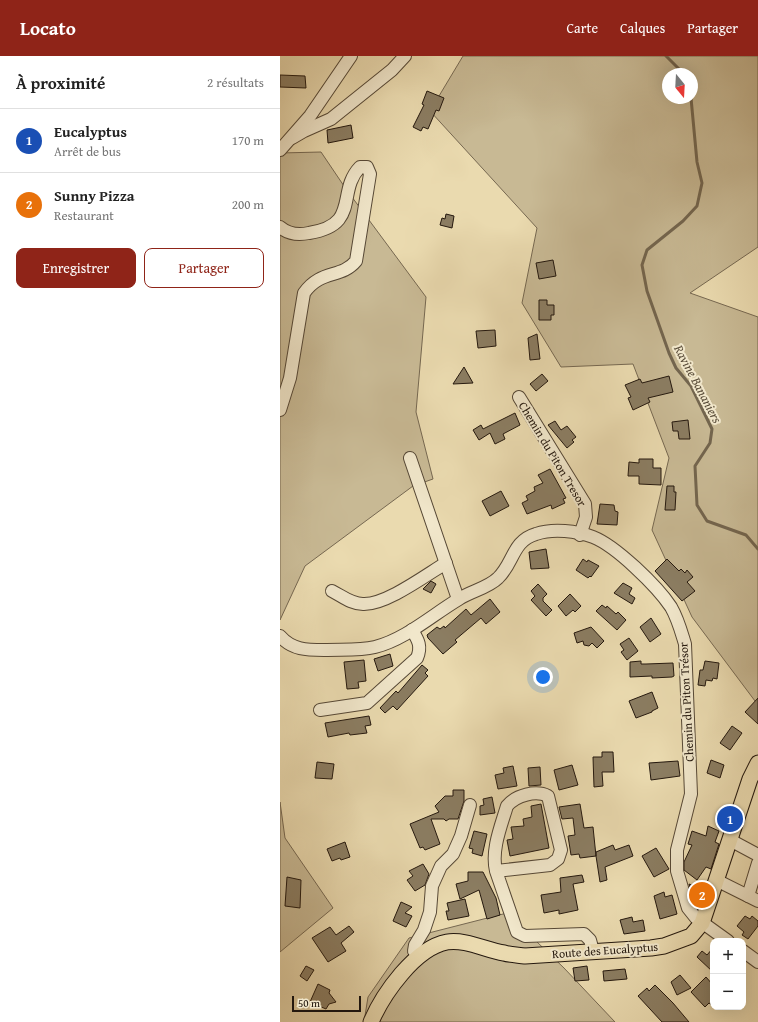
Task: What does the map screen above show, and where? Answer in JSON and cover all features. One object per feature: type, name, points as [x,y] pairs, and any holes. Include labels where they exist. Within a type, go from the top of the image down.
[{"type":"main road","name":"Route des Eucalyptus","points":[[371,1022],[393,986],[418,956],[430,948],[447,942],[464,943],[504,954],[525,956],[651,948],[670,945],[691,936],[702,923],[750,779],[758,764]]},
{"type":"street","points":[[280,150],[310,116],[351,56]]},
{"type":"street","points":[[292,138],[304,130],[331,119],[392,70],[404,56]]},
{"type":"street","points":[[280,227],[290,233],[305,234],[318,232],[334,225],[345,213],[353,175],[360,167],[367,167],[370,174],[356,261],[350,268],[320,278],[310,285],[304,293],[290,378],[280,410]]},
{"type":"street","name":"Chemin du Piton Tresor","points":[[519,397],[585,504],[586,517],[580,534]]},
{"type":"street","points":[[410,458],[458,599]]},
{"type":"street","name":"Chemin du Piton Trésor","points":[[280,636],[290,645],[304,650],[360,649],[375,647],[412,630],[458,599],[498,579],[505,571],[514,550],[524,540],[537,533],[563,531],[593,537],[617,552],[637,569],[671,607],[680,625],[685,644],[691,794],[677,850],[677,872],[688,908],[702,923],[724,938]]},
{"type":"street","points":[[332,591],[350,602],[372,604],[385,599],[446,563]]},
{"type":"street","points":[[320,710],[360,705],[373,700],[417,658],[420,651],[420,644],[412,630]]},
{"type":"street","points":[[496,871],[550,865],[558,859],[561,850],[548,796],[543,794],[519,796],[512,800],[507,806],[494,852],[496,871],[516,931],[520,935],[584,934],[590,940],[593,951]]},
{"type":"street","points":[[418,956],[414,951],[415,945],[424,930],[430,912],[432,886],[441,866],[453,854],[461,836],[470,804]]},
{"type":"street","points":[[730,840],[758,855]]},
{"type":"street","points":[[716,880],[753,899],[758,862]]},
{"type":"street","points":[[746,953],[758,962]]},
{"type":"shaded area","points":[[463,56],[758,56],[758,247],[690,293],[758,317],[758,705],[692,617],[652,530],[669,458],[633,364],[561,367],[522,303],[537,228],[430,111]]},
{"type":"shaded area","points":[[321,152],[346,189],[426,297],[416,412],[433,479],[413,486],[305,566],[280,620],[280,153]]},
{"type":"shaded area","points":[[280,802],[285,838],[333,908],[280,952]]},
{"type":"shaded area","points":[[507,913],[564,968],[615,1022],[364,1022],[368,997],[409,938]]},
{"type":"building","points":[[280,75],[305,76],[306,88],[280,87]]},
{"type":"building","points":[[427,91],[444,98],[439,111],[436,110],[428,129],[423,127],[421,131],[413,127],[424,105],[422,104]]},
{"type":"building","points":[[351,125],[353,138],[328,143],[327,130]]},
{"type":"building","points":[[446,214],[454,216],[452,228],[440,225],[442,218],[445,219]]},
{"type":"building","points":[[553,260],[556,276],[539,279],[536,263]]},
{"type":"building","points":[[539,300],[547,300],[547,305],[554,305],[554,315],[551,315],[551,320],[539,320]]},
{"type":"building","points":[[495,330],[496,346],[478,348],[476,331]]},
{"type":"building","points":[[537,334],[540,359],[530,360],[528,338]]},
{"type":"building","points":[[464,367],[473,383],[453,384]]},
{"type":"building","points":[[542,374],[548,381],[536,391],[530,384]]},
{"type":"building","points":[[669,376],[673,392],[648,398],[650,402],[633,410],[628,398],[631,397],[625,385],[640,379],[642,383]]},
{"type":"building","points":[[515,413],[520,425],[503,434],[505,439],[495,444],[490,433],[479,440],[473,430],[481,425],[483,429]]},
{"type":"building","points":[[688,420],[690,439],[679,439],[678,431],[673,431],[672,422]]},
{"type":"building","points":[[555,421],[561,430],[567,426],[576,437],[572,440],[574,442],[567,448],[548,425]]},
{"type":"building","points":[[639,459],[653,459],[653,468],[661,468],[661,485],[639,484],[639,476],[628,476],[629,462],[639,463]]},
{"type":"building","points":[[550,469],[566,498],[563,499],[565,503],[552,509],[551,505],[527,514],[522,503],[528,500],[526,496],[535,491],[534,487],[543,483],[538,475]]},
{"type":"building","points":[[667,486],[674,486],[674,492],[676,492],[675,510],[665,510]]},
{"type":"building","points":[[501,491],[509,506],[490,516],[482,501]]},
{"type":"building","points":[[600,504],[614,505],[615,511],[618,512],[617,525],[597,524]]},
{"type":"building","points":[[546,549],[549,568],[531,569],[529,552]]},
{"type":"building","points":[[583,559],[599,566],[591,577],[590,576],[588,578],[576,570]]},
{"type":"building","points":[[667,559],[679,571],[681,569],[685,573],[687,570],[693,577],[687,582],[695,591],[682,601],[655,571]]},
{"type":"building","points":[[431,581],[436,584],[431,593],[423,589]]},
{"type":"building","points":[[623,583],[632,588],[629,594],[635,598],[632,604],[614,593]]},
{"type":"building","points":[[538,584],[547,594],[543,598],[543,601],[552,610],[546,616],[531,600],[535,596],[531,591]]},
{"type":"building","points":[[570,594],[581,606],[575,612],[573,610],[566,616],[558,606]]},
{"type":"building","points":[[490,599],[500,612],[486,624],[481,618],[455,640],[457,642],[443,654],[428,638],[427,635],[437,627],[440,629],[444,626],[445,628],[466,609],[471,615]]},
{"type":"building","points":[[602,605],[606,608],[607,606],[616,614],[618,612],[626,620],[617,630],[596,611]]},
{"type":"building","points":[[651,618],[661,634],[650,642],[640,627]]},
{"type":"building","points":[[591,627],[604,641],[597,648],[592,643],[589,646],[584,645],[583,641],[577,643],[574,633]]},
{"type":"building","points":[[629,638],[638,651],[627,660],[621,652],[624,650],[620,644]]},
{"type":"building","points":[[390,654],[393,666],[378,671],[374,659]]},
{"type":"building","points":[[364,660],[366,681],[358,682],[359,688],[347,689],[344,662]]},
{"type":"building","points":[[641,661],[641,664],[673,663],[674,676],[652,678],[652,676],[630,677],[630,662]]},
{"type":"building","points":[[705,661],[719,663],[717,679],[713,678],[712,681],[706,680],[705,686],[698,685],[700,670],[703,670]]},
{"type":"building","points":[[422,665],[428,670],[425,673],[428,676],[397,710],[393,706],[385,713],[380,708],[396,691],[398,693]]},
{"type":"building","points":[[652,692],[658,708],[636,718],[629,701]]},
{"type":"building","points":[[758,698],[758,724],[745,712]]},
{"type":"building","points":[[369,716],[371,725],[365,726],[367,733],[350,735],[349,733],[328,737],[325,723]]},
{"type":"building","points":[[732,726],[742,733],[730,750],[720,743]]},
{"type":"building","points":[[602,752],[613,752],[614,772],[602,772],[603,786],[594,787],[593,757],[602,757]]},
{"type":"building","points":[[711,760],[724,765],[720,778],[707,773]]},
{"type":"building","points":[[678,761],[680,776],[651,780],[649,763]]},
{"type":"building","points":[[317,762],[334,764],[332,779],[315,778]]},
{"type":"building","points":[[572,765],[578,785],[559,790],[554,770]]},
{"type":"building","points":[[513,766],[517,786],[498,789],[495,775],[504,773],[503,768]]},
{"type":"building","points":[[540,767],[541,785],[529,786],[528,768]]},
{"type":"building","points":[[453,790],[464,790],[464,801],[458,819],[449,819],[446,821],[444,819],[431,819],[440,844],[425,850],[423,847],[420,848],[410,824],[439,812],[435,806],[445,796],[453,796]]},
{"type":"building","points":[[492,797],[495,813],[480,815],[480,806],[484,805],[483,799]]},
{"type":"building","points":[[541,804],[549,848],[510,856],[507,840],[513,839],[511,827],[524,826],[523,819],[532,817],[531,806]]},
{"type":"building","points":[[580,804],[584,828],[593,827],[596,856],[580,858],[579,854],[571,855],[568,836],[575,835],[573,818],[562,819],[559,807]]},
{"type":"building","points":[[708,826],[719,831],[715,842],[719,844],[711,869],[706,867],[697,880],[684,870],[684,862],[692,845],[688,844],[692,831],[706,836]]},
{"type":"building","points":[[474,831],[487,834],[482,856],[472,853],[473,849],[469,848]]},
{"type":"building","points":[[345,842],[350,857],[332,861],[327,849]]},
{"type":"building","points":[[613,845],[615,850],[629,845],[633,856],[605,867],[607,880],[600,882],[596,852]]},
{"type":"building","points":[[656,848],[669,869],[654,877],[642,856]]},
{"type":"building","points":[[423,864],[429,874],[425,885],[415,891],[407,880],[413,876],[409,871]]},
{"type":"building","points":[[468,872],[483,872],[496,898],[500,915],[487,919],[479,890],[460,899],[456,884],[468,881]]},
{"type":"building","points":[[582,875],[584,882],[573,884],[578,910],[559,914],[559,910],[544,913],[541,895],[561,892],[560,878]]},
{"type":"building","points":[[287,877],[301,880],[300,908],[285,906]]},
{"type":"building","points":[[689,884],[704,890],[700,900],[694,898],[695,895],[692,894]]},
{"type":"building","points":[[664,892],[665,897],[672,895],[677,914],[660,919],[654,896]]},
{"type":"building","points":[[465,899],[469,916],[448,920],[446,911],[449,911],[447,903]]},
{"type":"building","points":[[401,902],[412,907],[405,913],[412,916],[406,927],[393,921]]},
{"type":"building","points":[[745,916],[750,919],[752,916],[758,921],[758,926],[748,939],[742,935],[744,932],[737,926]]},
{"type":"building","points":[[632,917],[633,922],[643,920],[645,931],[624,934],[620,920]]},
{"type":"building","points":[[349,926],[354,932],[341,943],[346,951],[328,962],[312,938],[330,927],[336,935]]},
{"type":"building","points":[[702,951],[707,955],[710,952],[710,969],[697,957]]},
{"type":"building","points":[[306,966],[314,970],[307,981],[300,976]]},
{"type":"building","points":[[587,966],[589,980],[575,981],[573,968]]},
{"type":"building","points":[[625,969],[627,979],[604,981],[603,971]]},
{"type":"building","points":[[680,975],[691,988],[677,995],[671,982]]},
{"type":"building","points":[[706,977],[710,982],[710,1004],[705,1007],[691,992]]},
{"type":"building","points":[[318,984],[330,990],[329,993],[336,1002],[329,1004],[326,1009],[310,1002]]},
{"type":"building","points":[[655,985],[689,1022],[662,1022],[638,996],[647,988],[649,991]]},
{"type":"waterway","name":"Ravine Bananiers","points":[[666,56],[678,68]]},
{"type":"waterway","name":"Ravine Bananiers","points":[[692,104],[697,162],[702,183],[697,206],[683,221],[647,250],[642,265],[647,291],[669,353],[676,368],[691,386],[712,429],[710,443],[695,466],[697,505],[707,521],[746,535],[758,549]]},
{"type":"place","name":"Eucalyptus","points":[[730,819]]},
{"type":"place","name":"Sunny Pizza","points":[[702,895]]}]
